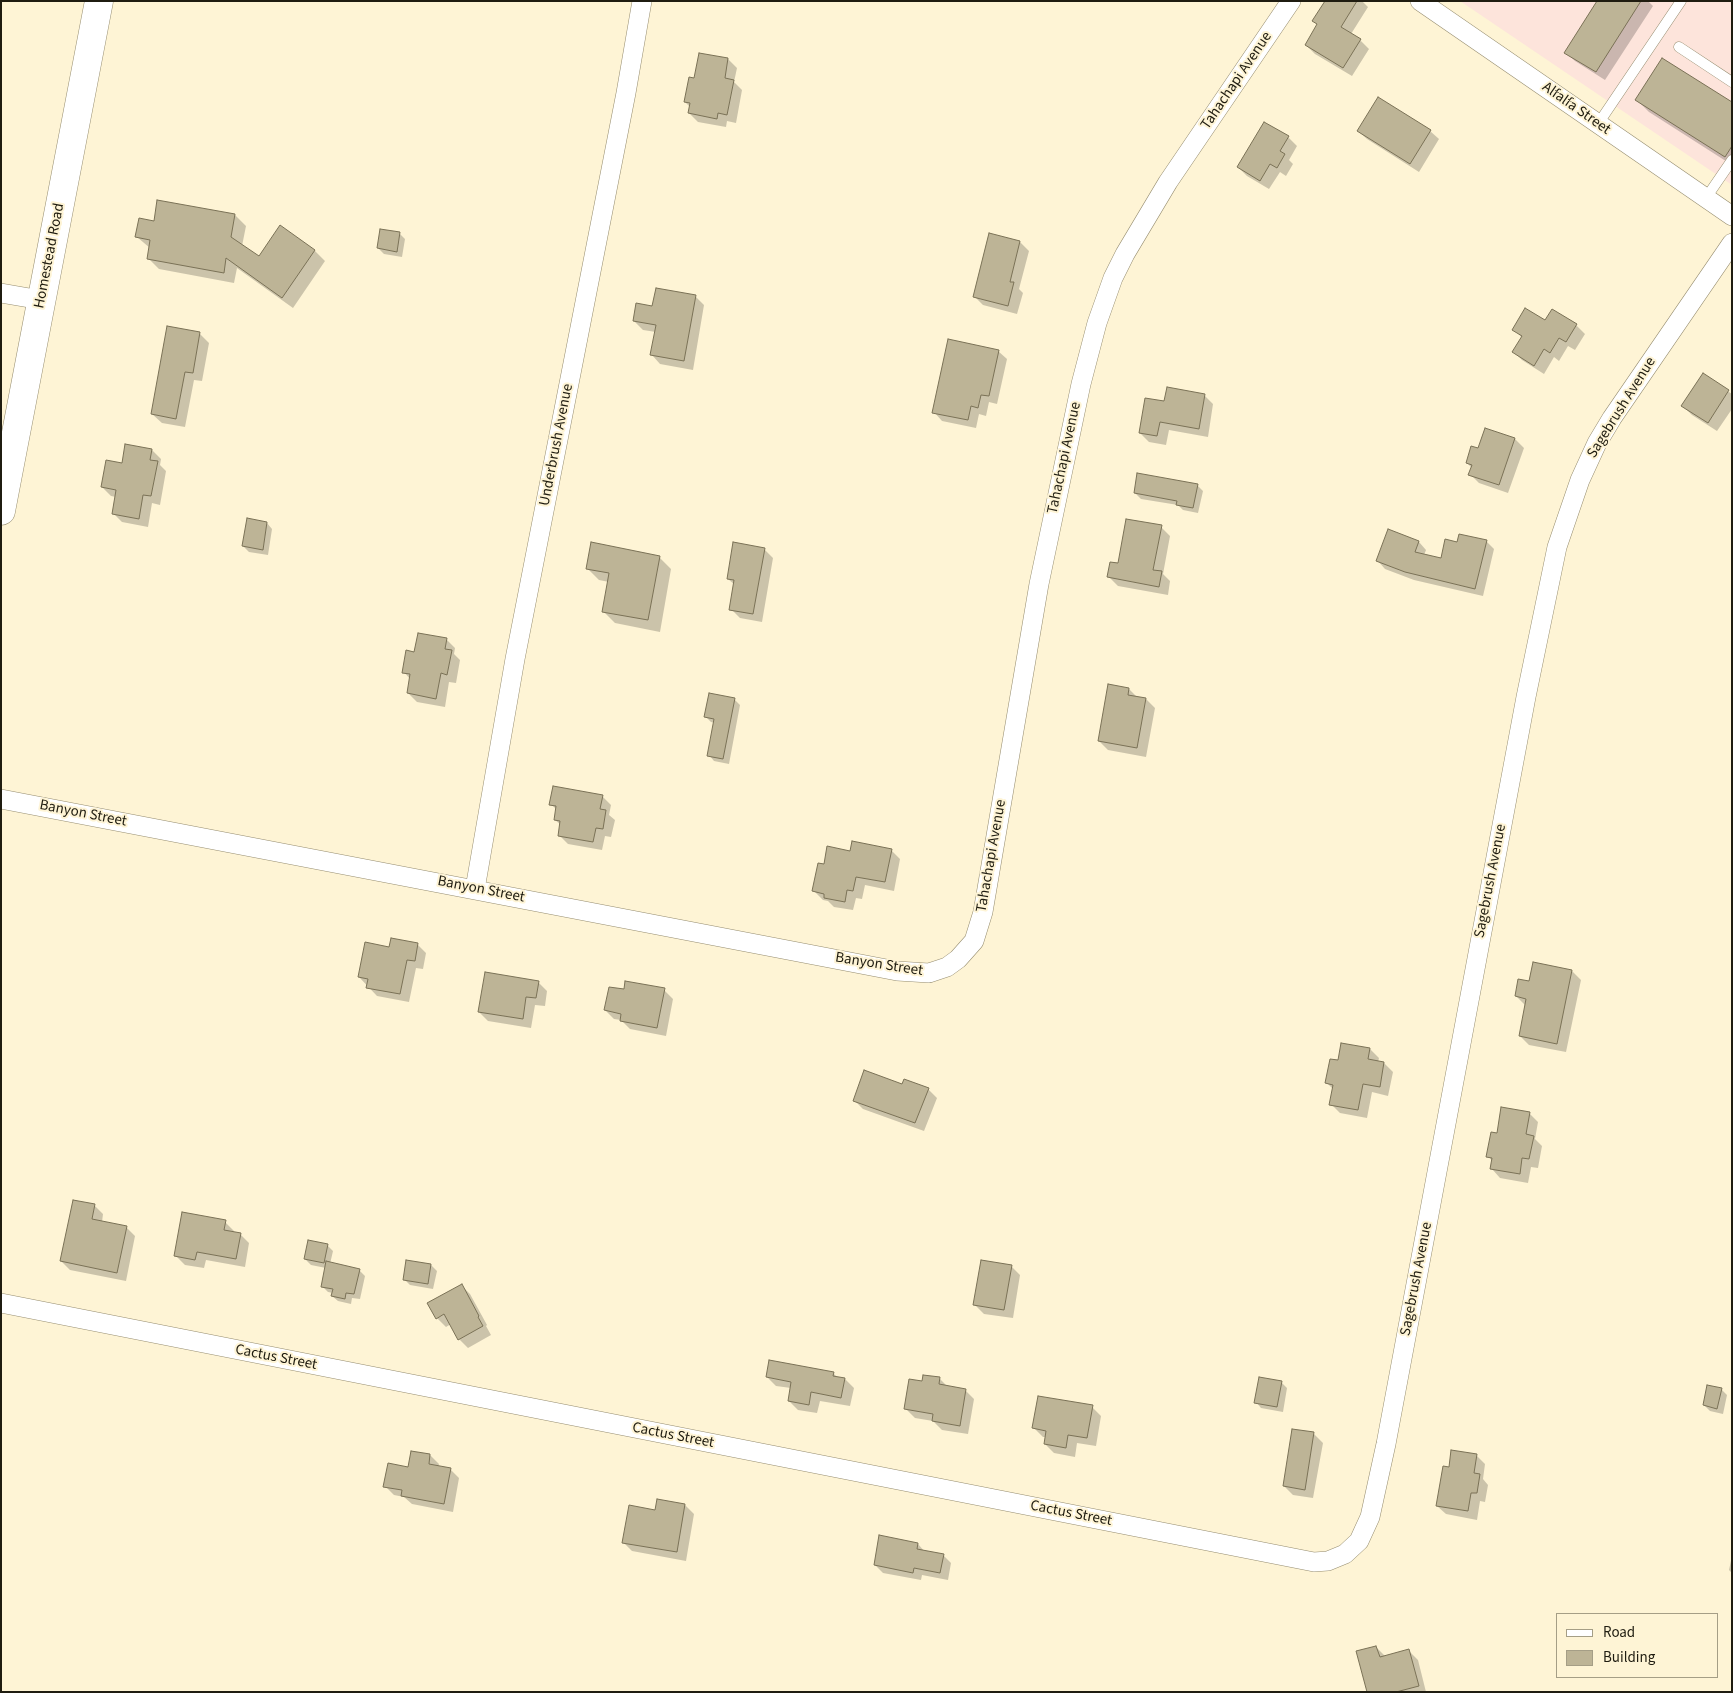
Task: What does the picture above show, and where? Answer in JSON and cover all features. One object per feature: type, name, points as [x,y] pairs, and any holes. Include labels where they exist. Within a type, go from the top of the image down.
[{"type":"main road","name":"Homestead Road","points":[[1,511],[99,1]]},
{"type":"street","name":"Underbrush Avenue","points":[[475,889],[514,659],[626,93],[642,1]]},
{"type":"street","name":"Tahachapi Avenue","points":[[958,960],[974,941],[983,912],[1040,584],[1081,384],[1097,323],[1125,254],[1168,182],[1292,1]]},
{"type":"street","name":"Alfalfa Street","points":[[1420,1],[1732,216]]},
{"type":"street","name":"Sagebrush Avenue","points":[[1345,1554],[1358,1541],[1370,1518],[1382,1462],[1526,697],[1557,548],[1580,480],[1597,443],[1612,418],[1732,243]]},
{"type":"street","points":[[1,292],[41,300]]},
{"type":"street","name":"Banyon Street","points":[[1,799],[897,970],[929,973],[947,967],[958,960]]},
{"type":"street","name":"Cactus Street","points":[[1,1304],[1314,1562],[1328,1561],[1345,1554]]},
{"type":"lane","points":[[1598,124],[1681,1]]},
{"type":"lane","points":[[1679,47],[1732,82]]},
{"type":"lane","points":[[1706,198],[1732,160]]},
{"type":"shaded area","points":[[1460,1],[1732,1],[1732,185]]},
{"type":"building","points":[[1325,1],[1357,1],[1341,27],[1361,39],[1343,68],[1305,45],[1317,24],[1312,21]]},
{"type":"building","points":[[1597,1],[1641,1],[1596,72],[1564,53]]},
{"type":"building","points":[[699,53],[728,58],[725,78],[734,80],[727,115],[718,113],[717,119],[688,113],[690,103],[684,102],[689,77],[694,78]]},
{"type":"building","points":[[1662,58],[1732,102],[1732,146],[1725,157],[1635,100]]},
{"type":"building","points":[[1378,97],[1431,130],[1410,164],[1357,131]]},
{"type":"building","points":[[1264,122],[1289,136],[1280,151],[1285,154],[1277,168],[1270,164],[1260,181],[1237,167]]},
{"type":"building","points":[[157,200],[235,214],[231,237],[259,256],[280,225],[315,250],[282,298],[226,258],[224,273],[147,259],[150,240],[135,237],[139,218],[154,221]]},
{"type":"building","points":[[380,229],[400,232],[397,252],[377,248]]},
{"type":"building","points":[[989,233],[1020,241],[1010,282],[1014,282],[1008,306],[973,297]]},
{"type":"building","points":[[656,288],[696,295],[684,361],[650,355],[656,325],[633,321],[636,303],[652,306]]},
{"type":"building","points":[[1525,308],[1545,320],[1552,309],[1577,324],[1566,342],[1559,338],[1550,353],[1544,349],[1534,366],[1512,352],[1522,336],[1512,330]]},
{"type":"building","points":[[167,326],[200,332],[193,373],[185,372],[176,419],[151,414]]},
{"type":"building","points":[[948,339],[999,350],[989,396],[981,395],[978,408],[971,406],[968,420],[932,413]]},
{"type":"building","points":[[1703,373],[1729,390],[1708,423],[1681,406]]},
{"type":"building","points":[[1167,387],[1205,394],[1199,429],[1160,422],[1157,436],[1139,433],[1145,398],[1164,401]]},
{"type":"building","points":[[1485,428],[1515,438],[1499,485],[1468,475],[1472,465],[1466,463],[1471,446],[1478,448]]},
{"type":"building","points":[[125,444],[152,449],[150,460],[158,461],[151,496],[143,495],[139,519],[112,514],[116,490],[101,487],[106,460],[122,463]]},
{"type":"building","points":[[1137,473],[1198,484],[1193,508],[1176,505],[1177,501],[1134,493]]},
{"type":"building","points":[[247,518],[267,522],[263,550],[242,546]]},
{"type":"building","points":[[1126,519],[1162,525],[1153,570],[1162,571],[1159,587],[1107,577],[1110,562],[1118,563]]},
{"type":"building","points":[[1388,529],[1419,541],[1415,552],[1441,558],[1445,539],[1457,542],[1459,534],[1487,540],[1475,589],[1405,572],[1376,561]]},
{"type":"building","points":[[591,542],[660,556],[648,620],[602,612],[609,573],[586,569]]},
{"type":"building","points":[[733,542],[765,548],[753,614],[729,610],[734,580],[727,579]]},
{"type":"building","points":[[418,633],[447,638],[445,649],[452,650],[447,675],[441,673],[436,699],[407,693],[410,674],[402,673],[406,650],[414,652]]},
{"type":"building","points":[[1108,684],[1129,688],[1128,695],[1146,698],[1137,748],[1098,741]]},
{"type":"building","points":[[709,693],[735,698],[723,759],[707,756],[714,719],[704,717]]},
{"type":"building","points":[[553,786],[603,795],[600,809],[606,810],[603,829],[596,828],[593,842],[558,836],[560,821],[554,820],[556,806],[549,805]]},
{"type":"building","points":[[852,841],[892,849],[885,882],[856,877],[853,891],[847,890],[845,902],[824,898],[824,894],[812,891],[818,863],[824,864],[827,846],[850,851]]},
{"type":"building","points":[[391,938],[418,943],[415,961],[407,960],[400,994],[366,988],[368,979],[358,977],[365,942],[389,947]]},
{"type":"building","points":[[1533,962],[1572,970],[1557,1044],[1519,1036],[1526,999],[1515,996],[1518,979],[1529,981]]},
{"type":"building","points":[[485,972],[539,981],[536,998],[526,997],[523,1019],[478,1012]]},
{"type":"building","points":[[625,981],[665,988],[657,1028],[620,1021],[621,1014],[604,1010],[609,987],[624,989]]},
{"type":"building","points":[[1341,1043],[1370,1048],[1368,1059],[1384,1062],[1380,1087],[1363,1084],[1358,1110],[1329,1105],[1333,1085],[1325,1083],[1330,1059],[1338,1060]]},
{"type":"building","points":[[864,1070],[902,1084],[904,1079],[929,1088],[915,1123],[853,1101]]},
{"type":"building","points":[[1501,1107],[1530,1112],[1526,1134],[1534,1136],[1529,1159],[1522,1158],[1520,1174],[1490,1169],[1492,1158],[1486,1157],[1491,1132],[1497,1133]]},
{"type":"building","points":[[73,1200],[95,1204],[92,1219],[127,1226],[117,1273],[60,1261]]},
{"type":"building","points":[[182,1212],[226,1220],[224,1230],[241,1233],[236,1259],[197,1252],[195,1260],[174,1256]]},
{"type":"building","points":[[308,1240],[328,1244],[324,1263],[304,1259]]},
{"type":"building","points":[[406,1260],[431,1264],[428,1284],[403,1280]]},
{"type":"building","points":[[981,1260],[1012,1265],[1004,1310],[973,1305]]},
{"type":"building","points":[[326,1261],[360,1269],[354,1294],[346,1293],[345,1299],[331,1296],[333,1289],[321,1287]]},
{"type":"building","points":[[462,1284],[483,1326],[458,1340],[444,1314],[436,1319],[427,1303]]},
{"type":"building","points":[[769,1360],[834,1372],[833,1376],[845,1378],[841,1398],[811,1392],[809,1405],[788,1401],[791,1382],[766,1377]]},
{"type":"building","points":[[923,1375],[940,1377],[939,1384],[966,1389],[960,1426],[932,1421],[933,1414],[904,1409],[909,1379],[922,1381]]},
{"type":"building","points":[[1259,1377],[1282,1381],[1277,1407],[1254,1403]]},
{"type":"building","points":[[1707,1385],[1722,1388],[1717,1409],[1703,1405]]},
{"type":"building","points":[[1038,1396],[1093,1405],[1087,1438],[1068,1435],[1066,1448],[1044,1444],[1046,1431],[1032,1428]]},
{"type":"building","points":[[1292,1429],[1314,1432],[1305,1490],[1283,1486]]},
{"type":"building","points":[[1451,1450],[1477,1454],[1474,1473],[1480,1474],[1477,1493],[1471,1493],[1468,1511],[1436,1506],[1443,1466],[1449,1467]]},
{"type":"building","points":[[411,1451],[430,1454],[429,1464],[451,1468],[444,1504],[401,1496],[402,1490],[383,1487],[388,1463],[408,1467]]},
{"type":"building","points":[[657,1499],[685,1504],[677,1552],[622,1543],[629,1505],[655,1510]]},
{"type":"building","points":[[879,1535],[918,1543],[917,1549],[944,1554],[940,1573],[914,1568],[913,1573],[874,1565]]},
{"type":"building","points":[[1376,1646],[1380,1657],[1409,1649],[1419,1686],[1396,1692],[1367,1692],[1356,1651]]}]
